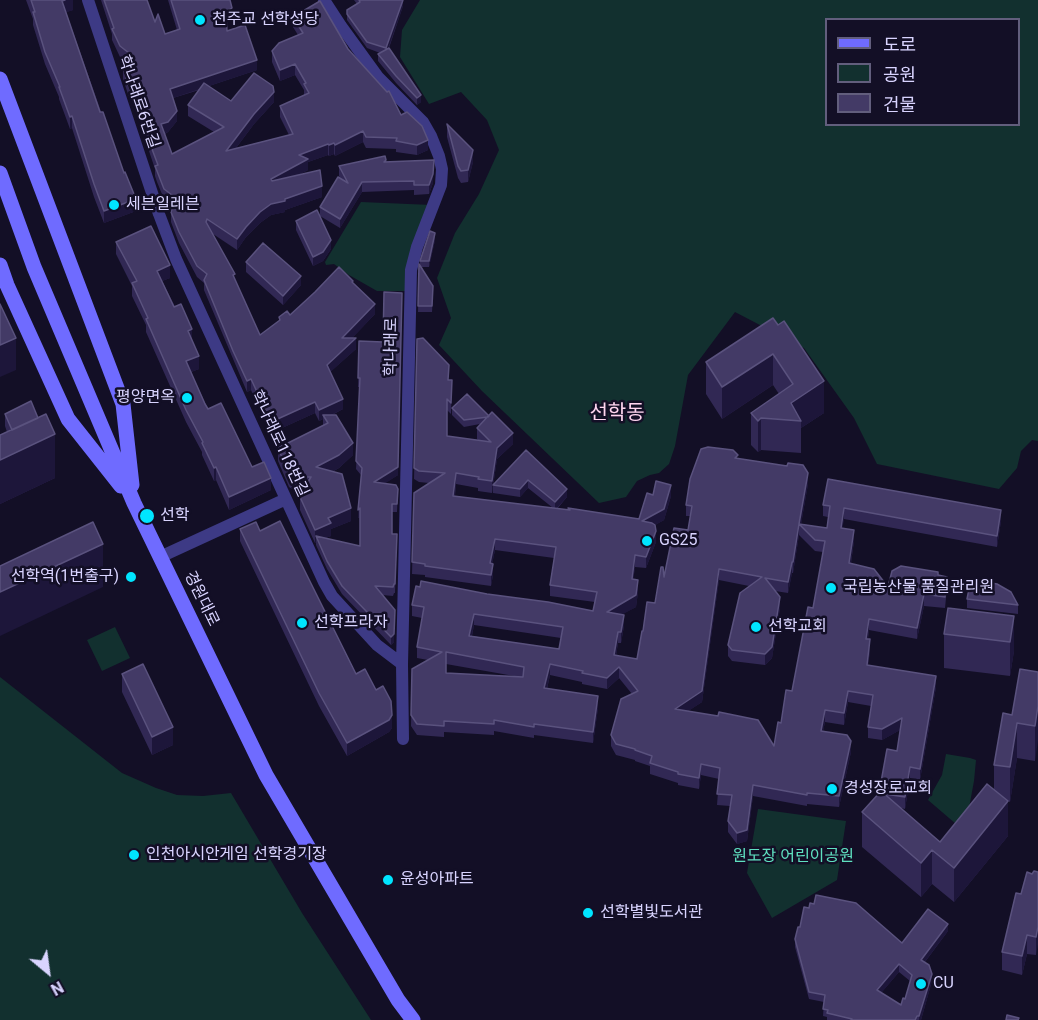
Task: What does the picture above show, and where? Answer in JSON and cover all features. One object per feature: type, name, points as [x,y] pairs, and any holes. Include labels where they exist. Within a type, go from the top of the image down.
[{"type":"main road","points":[[0,79],[123,404],[134,503]]},
{"type":"main road","name":"경원대로","points":[[0,173],[34,267],[134,503],[266,775],[398,1000],[413,1020]]},
{"type":"main road","points":[[0,266],[4,286],[68,419],[134,503]]},
{"type":"street","name":"학나래로6번길","points":[[88,0],[159,214]]},
{"type":"street","name":"학나래로","points":[[324,0],[378,77],[423,122],[431,136],[442,169],[441,185],[417,247],[411,270],[402,664],[403,739]]},
{"type":"street","name":"학나래로118번길","points":[[159,214],[176,259],[324,582],[332,596],[377,645],[402,664]]},
{"type":"street","points":[[160,557],[286,499]]},
{"type":"green space","points":[[420,0],[1038,0],[1038,441],[1032,440],[1021,451],[1017,468],[999,489],[877,464],[854,418],[804,348],[735,312],[688,375],[675,446],[669,464],[659,473],[637,481],[626,497],[599,503],[482,391],[439,345],[451,318],[437,278],[455,233],[479,194],[499,150],[487,120],[461,92],[429,104],[400,57],[402,30]]},
{"type":"green space","points":[[361,202],[432,205],[409,291],[377,291],[334,264],[326,265],[325,262]]},
{"type":"green space","points":[[115,627],[130,658],[102,671],[87,640]]},
{"type":"green space","name":"인천아시안게임 선학경기장","points":[[0,677],[122,773],[177,795],[203,796],[231,793],[302,913],[371,1020],[0,1020]]},
{"type":"green space","points":[[946,754],[976,760],[969,808],[956,824],[928,800],[942,775]]},
{"type":"green space","name":"원도장 어린이공원","points":[[758,809],[846,821],[837,880],[772,918],[747,873]]},
{"type":"building","points":[[31,0],[65,0],[62,1],[100,112],[103,112],[124,173],[136,199],[104,211],[72,116],[70,117],[45,52]]},
{"type":"building","points":[[104,0],[147,0],[155,22],[158,14],[165,34],[180,29],[171,0],[230,0],[232,8],[226,12],[227,31],[245,25],[257,60],[170,89],[177,111],[168,122],[161,124],[172,154],[224,127],[188,105],[204,83],[231,101],[254,73],[273,86],[274,92],[226,151],[293,134],[280,106],[309,93],[295,64],[280,70],[272,51],[279,43],[303,33],[293,17],[320,1],[348,49],[387,92],[389,91],[401,115],[407,112],[422,126],[428,140],[417,145],[396,141],[397,138],[366,137],[363,131],[335,145],[334,143],[328,144],[299,155],[308,159],[271,179],[272,181],[320,170],[322,186],[285,199],[285,201],[271,204],[260,212],[237,239],[207,219],[206,222],[235,274],[233,275],[260,335],[280,320],[279,317],[287,311],[290,315],[339,267],[375,304],[342,338],[356,338],[327,365],[343,399],[319,410],[315,402],[271,422],[251,379],[247,381],[233,351],[204,280],[207,274],[197,266],[171,212],[176,198],[164,189],[155,166],[158,165],[149,141],[151,140],[123,68],[134,57],[120,46],[112,29],[114,28]]},
{"type":"building","points":[[359,0],[403,0],[386,48],[367,42],[347,14],[347,10],[360,2]]},
{"type":"building","points":[[389,48],[421,95],[417,98],[378,54]]},
{"type":"building","points":[[447,124],[473,150],[468,170],[461,171],[458,166]]},
{"type":"building","points":[[385,156],[384,162],[434,160],[429,185],[414,185],[414,181],[362,182],[340,219],[320,207],[338,177],[348,183],[339,166]]},
{"type":"building","points":[[317,210],[331,240],[323,252],[313,257],[296,221]]},
{"type":"building","points":[[151,226],[170,265],[157,271],[174,307],[181,304],[192,329],[188,331],[199,356],[186,361],[205,404],[208,409],[221,403],[252,467],[264,462],[271,478],[229,497],[186,410],[132,283],[137,281],[116,242]]},
{"type":"building","points":[[430,231],[435,233],[429,261],[420,261]]},
{"type":"building","points":[[263,243],[301,276],[283,296],[246,262]]},
{"type":"building","points":[[419,264],[433,286],[432,306],[418,306]]},
{"type":"building","points":[[384,292],[402,293],[398,467],[374,482],[396,485],[398,489],[397,504],[392,504],[392,534],[397,534],[395,584],[393,587],[375,586],[395,610],[394,634],[391,637],[342,586],[316,536],[360,546],[360,508],[358,510],[362,468],[356,461],[360,378],[358,378],[359,341],[383,342]]},
{"type":"building","points":[[0,304],[16,338],[0,345]]},
{"type":"building","points":[[773,318],[778,325],[784,321],[824,381],[791,403],[801,421],[761,418],[758,421],[751,413],[793,384],[773,354],[722,387],[706,362]]},
{"type":"building","points":[[423,338],[449,365],[448,380],[452,380],[451,403],[447,399],[447,436],[491,442],[477,428],[492,412],[513,433],[497,448],[492,481],[456,473],[453,496],[570,510],[568,508],[639,519],[647,493],[653,495],[656,481],[671,485],[664,509],[642,521],[655,525],[656,531],[646,557],[635,555],[632,579],[638,580],[636,595],[607,612],[624,615],[614,655],[637,659],[647,602],[655,603],[661,567],[663,567],[664,577],[674,528],[688,530],[692,506],[686,505],[690,479],[701,449],[708,447],[733,450],[738,455],[735,458],[787,466],[788,463],[803,465],[808,473],[799,524],[827,528],[830,506],[823,505],[828,479],[1001,510],[997,536],[844,508],[841,528],[854,530],[849,563],[874,569],[888,587],[892,571],[901,566],[938,572],[938,575],[947,577],[945,597],[924,594],[917,628],[869,619],[866,639],[870,639],[867,665],[936,676],[920,769],[910,767],[905,797],[885,794],[881,791],[879,793],[887,749],[897,751],[902,718],[882,729],[868,727],[873,695],[848,691],[844,713],[825,710],[821,731],[847,735],[851,741],[839,796],[807,793],[807,795],[753,785],[747,830],[737,833],[728,821],[732,795],[717,794],[720,768],[701,764],[699,778],[678,774],[678,772],[650,763],[652,756],[616,744],[611,735],[621,699],[638,691],[619,667],[607,678],[550,664],[544,688],[598,696],[593,732],[534,724],[534,727],[494,720],[494,724],[444,721],[444,726],[417,724],[411,715],[412,669],[442,652],[417,647],[424,607],[412,605],[416,586],[420,587],[421,581],[593,611],[597,592],[550,585],[556,547],[495,539],[490,563],[493,564],[491,575],[425,566],[425,564],[412,562],[414,493],[445,473],[419,471],[414,468],[417,339]],"holes":[[[799,524],[815,540],[825,541],[813,608],[808,607],[792,691],[786,690],[781,723],[778,722],[774,746],[758,720],[719,712],[718,716],[675,709],[702,691],[719,569],[762,577],[740,593],[728,645],[732,650],[765,654],[772,647],[780,597],[765,578],[788,582]],[[474,614],[563,627],[559,649],[469,636]],[[446,652],[524,667],[523,677],[446,673]]]},
{"type":"building","points":[[467,394],[488,417],[464,420],[452,408]]},
{"type":"building","points":[[31,401],[38,418],[12,430],[5,414]]},
{"type":"building","points":[[46,414],[55,434],[0,460],[0,435]]},
{"type":"building","points":[[323,415],[336,415],[353,443],[339,455],[316,467],[342,474],[351,508],[328,518],[331,523],[315,530],[300,497],[311,477],[292,477],[278,448],[328,423]]},
{"type":"building","points":[[526,450],[567,489],[555,502],[528,480],[520,489],[493,485]]},
{"type":"building","points":[[280,521],[356,674],[365,669],[376,690],[383,686],[391,701],[392,715],[389,720],[347,743],[319,693],[240,529],[256,522],[260,531]]},
{"type":"building","points":[[93,522],[103,544],[0,592],[0,566]]},
{"type":"building","points":[[971,579],[997,584],[1011,592],[1018,605],[967,599]]},
{"type":"building","points":[[948,608],[1014,616],[1010,642],[944,634]]},
{"type":"building","points":[[143,664],[173,727],[152,737],[122,674]]},
{"type":"building","points":[[1020,669],[1038,672],[1038,706],[1035,726],[1017,723],[1010,767],[994,765],[1003,713],[1012,715]]},
{"type":"building","points":[[987,784],[1008,801],[954,868],[932,850],[921,863],[862,812],[881,791],[940,842]]},
{"type":"building","points":[[1034,871],[1038,872],[1036,937],[1027,935],[1022,956],[1002,952],[1016,893],[1021,894],[1027,872],[1032,874]]},
{"type":"building","points":[[816,895],[856,903],[902,943],[928,909],[948,924],[921,960],[929,965],[932,974],[919,1016],[915,1020],[851,1020],[827,1013],[828,1010],[823,1009],[825,995],[809,992],[795,939],[804,907],[809,908],[810,903],[814,904]],"holes":[[[899,964],[912,975],[901,1005],[877,990]]]},
{"type":"building","points":[[1007,1015],[1019,1018],[1018,1020],[1006,1020]]},
{"type":"place","name":"천주교 선학성당","points":[[200,20]]},
{"type":"place","name":"세븐일레븐","points":[[114,205]]},
{"type":"place","name":"평양면옥","points":[[187,398]]},
{"type":"place","name":"선학","points":[[147,516]]},
{"type":"place","name":"GS25","points":[[647,541]]},
{"type":"place","name":"선학역(1번출구)","points":[[131,577]]},
{"type":"place","name":"국립농산물 품질관리원","points":[[831,588]]},
{"type":"place","name":"선학프라자","points":[[302,623]]},
{"type":"place","name":"선학교회","points":[[756,627]]},
{"type":"place","name":"경성장로교회","points":[[832,789]]},
{"type":"place","name":"인천아시안게임 선학경기장","points":[[134,855]]},
{"type":"place","name":"윤성아파트","points":[[388,880]]},
{"type":"place","name":"선학별빛도서관","points":[[588,913]]},
{"type":"place","name":"CU","points":[[921,984]]},
{"type":"district","name":"선학동","points":[[617,414]]}]
